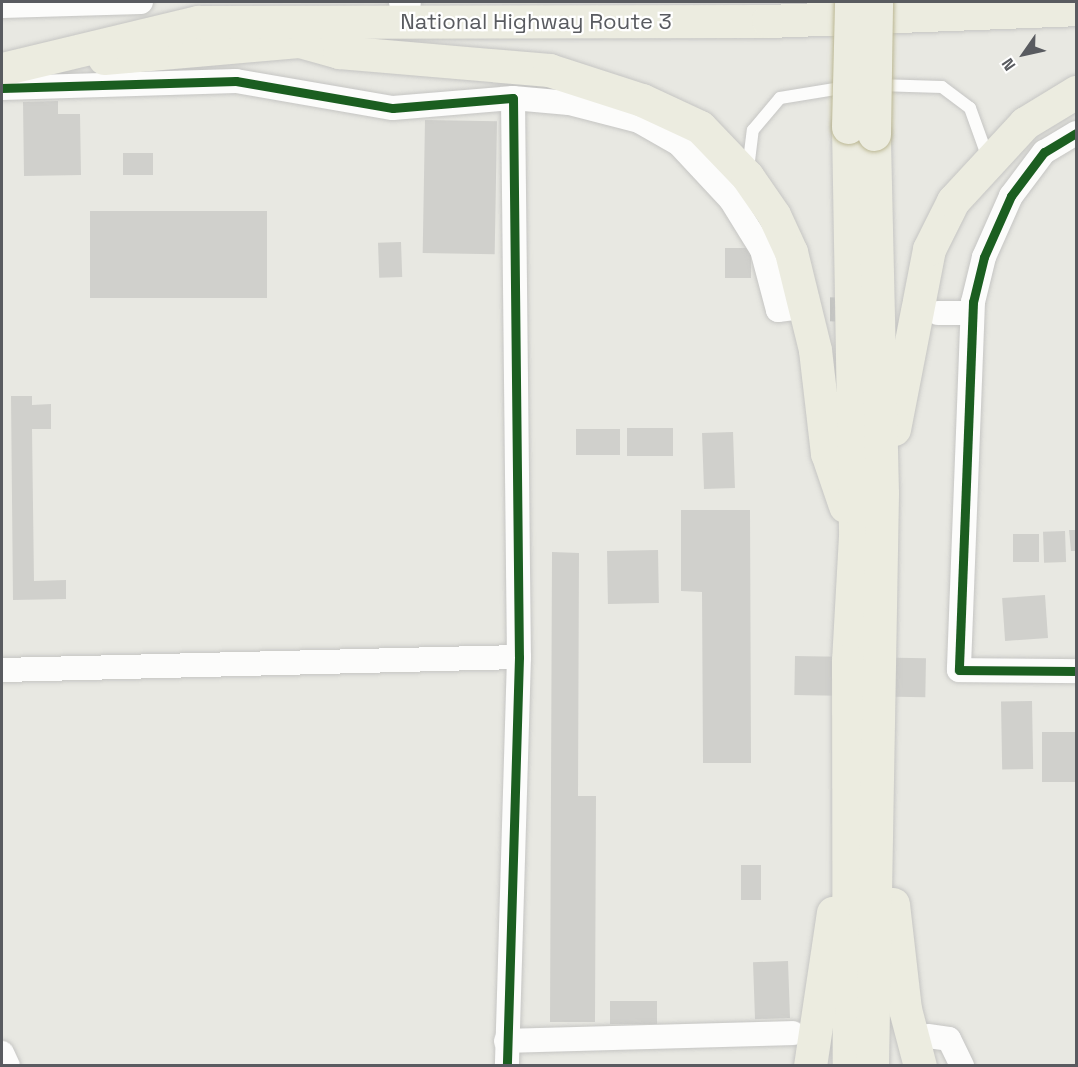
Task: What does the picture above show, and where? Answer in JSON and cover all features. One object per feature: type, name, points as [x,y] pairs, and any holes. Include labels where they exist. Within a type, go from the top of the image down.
[{"type":"highway","points":[[198,22],[416,2]]},
{"type":"highway","points":[[851,2],[861,130],[882,493],[872,1065]]},
{"type":"highway","points":[[849,1065],[848,660],[855,536],[861,130],[876,2]]},
{"type":"highway","name":"National Highway Route 3","points":[[2,70],[198,22],[768,21],[1077,9]]},
{"type":"highway","name":"National Highway Route 3","points":[[2,70],[300,41],[1077,31]]},
{"type":"highway","points":[[300,41],[339,52],[549,70],[642,99],[699,127],[747,176],[774,215],[791,252],[815,350],[827,453],[855,536]]},
{"type":"highway","points":[[882,493],[929,249],[953,201],[988,159],[1024,123],[1077,92]]},
{"type":"highway","points":[[878,798],[905,1010],[924,1051]]},
{"type":"highway","points":[[810,1065],[849,825]]},
{"type":"street","points":[[2,6],[141,2]]},
{"type":"street","points":[[2,88],[236,81],[393,108],[513,98],[569,103],[639,121],[679,144],[731,200],[762,250],[778,310],[794,308]]},
{"type":"street","points":[[507,1065],[519,657],[513,98]]},
{"type":"street","points":[[1077,133],[1044,152],[1011,196],[984,257],[972,314],[959,670],[1077,671]]},
{"type":"street","points":[[938,313],[972,314]]},
{"type":"street","points":[[2,670],[519,657]]},
{"type":"street","points":[[506,1041],[793,1033]]},
{"type":"street","points":[[924,1051],[949,1039],[962,1065]]},
{"type":"street","points":[[2,1053],[8,1065]]},
{"type":"lane","points":[[747,176],[759,118],[780,98],[807,89],[907,83],[942,87],[970,108],[988,159]]},
{"type":"building","points":[[58,101],[58,114],[80,114],[81,175],[24,176],[23,102]]},
{"type":"building","points":[[425,120],[497,121],[495,254],[423,253]]},
{"type":"building","points":[[123,153],[153,153],[153,175],[123,175]]},
{"type":"building","points":[[90,211],[267,211],[267,298],[90,298]]},
{"type":"building","points":[[401,242],[402,277],[379,278],[378,243]]},
{"type":"building","points":[[725,248],[751,248],[751,278],[725,278]]},
{"type":"building","points":[[11,396],[32,396],[32,405],[51,404],[51,429],[32,429],[34,581],[66,580],[66,599],[13,600]]},
{"type":"building","points":[[627,428],[673,428],[673,456],[627,456]]},
{"type":"building","points":[[576,429],[620,429],[620,455],[576,455]]},
{"type":"building","points":[[733,432],[735,488],[704,489],[702,433]]},
{"type":"building","points":[[681,510],[750,510],[751,763],[703,763],[702,592],[681,591]]},
{"type":"building","points":[[1069,530],[1076,530],[1076,551],[1071,551]]},
{"type":"building","points":[[1065,531],[1066,562],[1044,563],[1043,532]]},
{"type":"building","points":[[1013,534],[1039,534],[1039,562],[1013,562]]},
{"type":"building","points":[[658,550],[659,603],[608,604],[607,551]]},
{"type":"building","points":[[552,552],[579,553],[578,796],[596,796],[595,1022],[550,1022]]},
{"type":"building","points":[[1045,595],[1048,638],[1005,641],[1002,598]]},
{"type":"building","points":[[795,656],[926,658],[925,697],[794,695]]},
{"type":"building","points":[[1032,701],[1033,769],[1002,770],[1001,702]]},
{"type":"building","points":[[1042,732],[1076,732],[1076,782],[1042,782]]},
{"type":"building","points":[[741,865],[761,865],[761,900],[741,900]]},
{"type":"building","points":[[788,961],[790,1018],[755,1019],[753,962]]},
{"type":"building","points":[[610,1001],[657,1001],[657,1024],[610,1024]]},
{"type":"tunnel","points":[[794,308],[933,313]]},
{"type":"cycle path","points":[[2,88],[236,81],[393,108],[513,98],[519,657],[507,1066]]},
{"type":"cycle path","points":[[1076,133],[1044,152],[1011,196],[984,257],[973,302],[959,670],[1076,671]]}]
